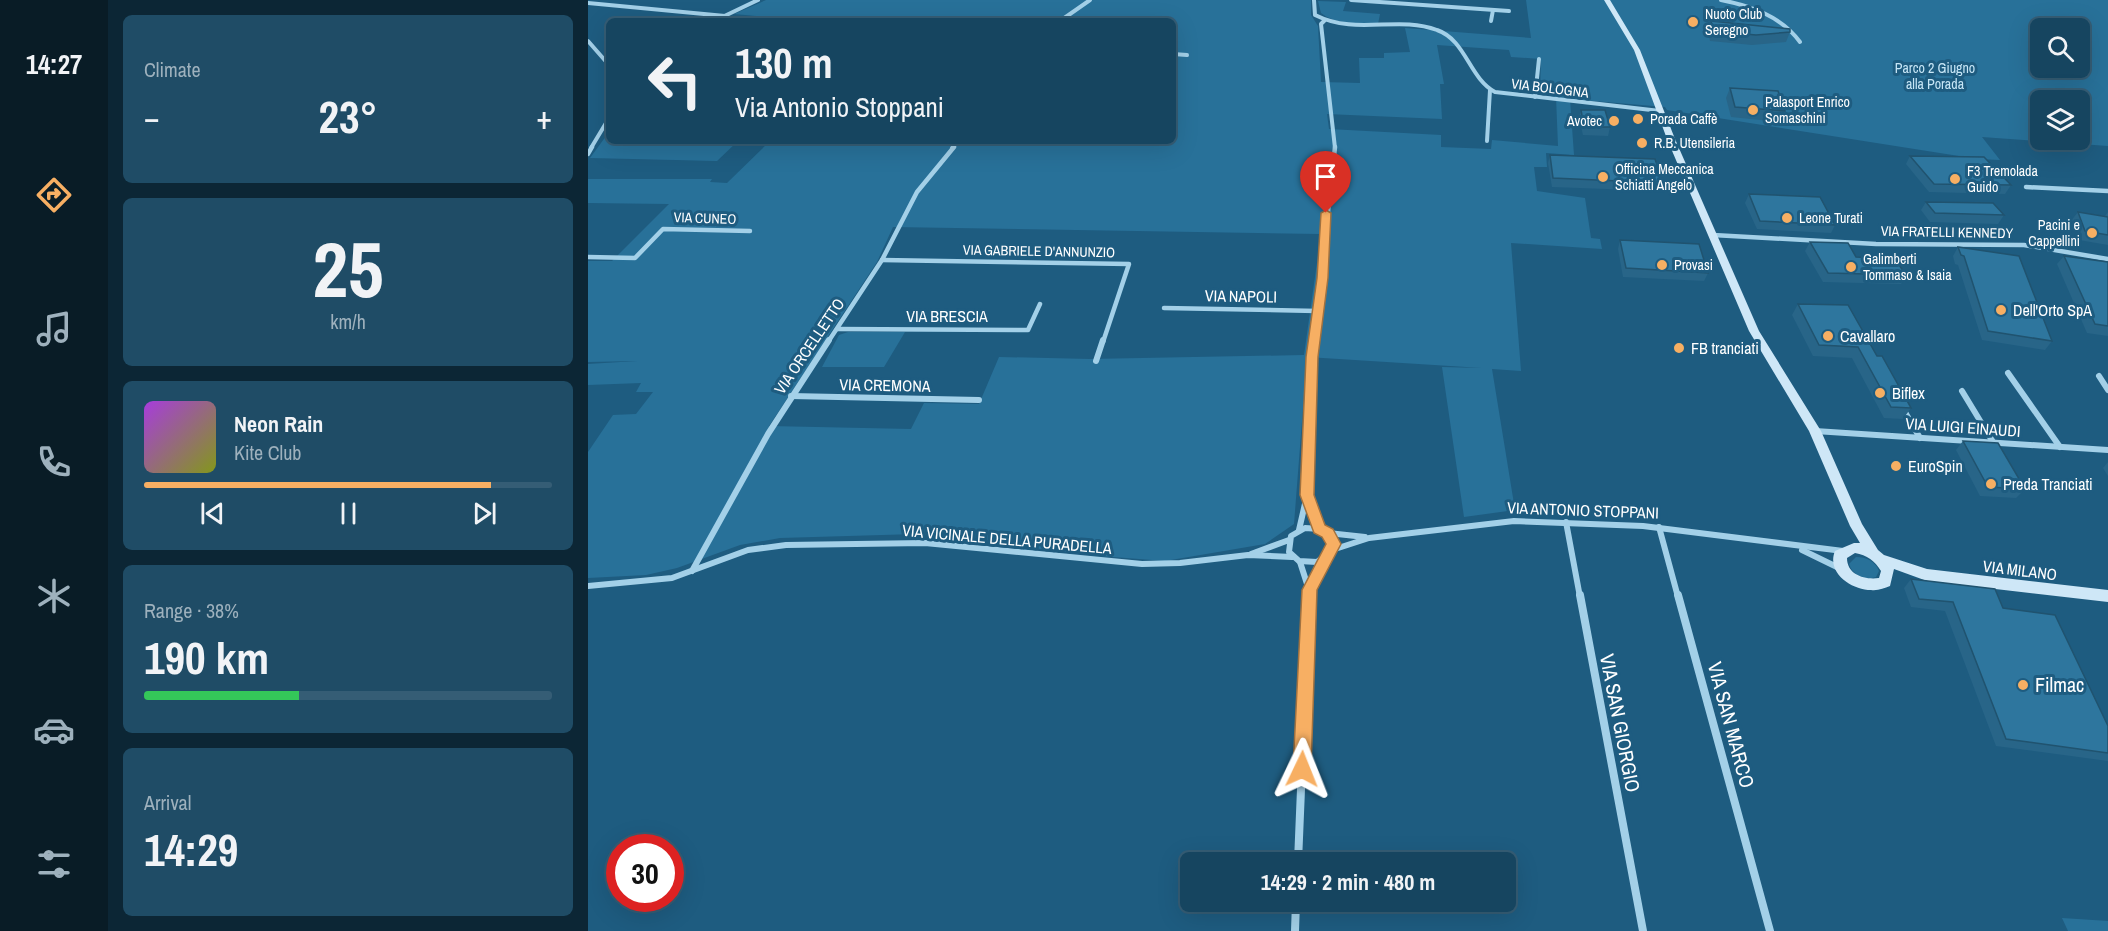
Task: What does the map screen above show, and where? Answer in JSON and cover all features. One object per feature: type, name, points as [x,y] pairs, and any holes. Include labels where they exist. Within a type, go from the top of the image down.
[{"type":"street","points":[[721,18],[758,0]]},
{"type":"street","points":[[1064,18],[1090,0]]},
{"type":"street","points":[[1314,0],[1315,15],[1324,20],[1321,24],[1336,154],[1326,213],[1322,278],[1312,357],[1307,495],[1299,530],[1289,540],[1288,546],[1292,557],[1300,562],[1312,564],[1324,560]]},
{"type":"street","points":[[1351,0],[1509,11]]},
{"type":"street","points":[[1428,5],[1430,0]]},
{"type":"street","points":[[1721,0],[1733,2],[1801,35]]},
{"type":"street","points":[[1605,1],[1637,50],[1659,111],[1754,331],[1815,431],[1856,526],[1885,565],[1888,577],[1885,582],[1873,586],[1857,581],[1843,571],[1839,560],[1856,526]]},
{"type":"street","points":[[588,3],[725,16]]},
{"type":"street","points":[[1491,21],[1494,10]]},
{"type":"street","name":"VIA BOLOGNA","points":[[1324,20],[1348,25],[1417,27],[1445,33],[1452,37],[1490,90],[1659,111]]},
{"type":"street","points":[[1790,28],[1800,42]]},
{"type":"street","points":[[588,41],[606,62]]},
{"type":"street","points":[[1176,54],[1187,55]]},
{"type":"street","points":[[1535,97],[1539,59]]},
{"type":"street","points":[[1487,141],[1490,90]]},
{"type":"street","points":[[588,154],[606,123]]},
{"type":"street","name":"VIA ORCELLETTO","points":[[692,572],[791,396],[882,260],[917,192],[956,144]]},
{"type":"street","points":[[2026,187],[2108,190]]},
{"type":"street","name":"VIA CUNEO","points":[[588,257],[635,258],[663,229],[750,231]]},
{"type":"street","name":"VIA FRATELLI KENNEDY","points":[[1713,235],[1876,244],[2024,245],[2108,259]]},
{"type":"street","name":"VIA GABRIELE D'ANNUNZIO","points":[[882,260],[1129,264],[1096,361]]},
{"type":"street","name":"VIA BRESCIA","points":[[837,329],[1028,330],[1040,304]]},
{"type":"street","name":"VIA NAPOLI","points":[[1164,308],[1317,311]]},
{"type":"street","points":[[2008,373],[2060,447]]},
{"type":"street","points":[[2099,376],[2108,390]]},
{"type":"street","points":[[1962,392],[1993,442]]},
{"type":"street","name":"VIA CREMONA","points":[[791,396],[979,400]]},
{"type":"street","points":[[1897,398],[1920,438]]},
{"type":"street","name":"VIA LUIGI EINAUDI","points":[[1815,431],[2108,450]]},
{"type":"street","points":[[1307,495],[1320,529]]},
{"type":"street","name":"VIA ANTONIO STOPPANI","points":[[1332,550],[1369,538],[1496,522],[1566,522],[1659,527],[1796,547],[1846,550]]},
{"type":"street","name":"VIA SAN GIORGIO","points":[[1566,522],[1643,931]]},
{"type":"street","name":"VIA SAN MARCO","points":[[1659,527],[1770,931]]},
{"type":"street","points":[[1299,530],[1320,529],[1328,533],[1333,544],[1310,590]]},
{"type":"street","name":"VIA ANTONIO STOPPANI","points":[[1328,533],[1369,538]]},
{"type":"street","name":"VIA VICINALE DELLA PURADELLA","points":[[1248,555],[1289,540]]},
{"type":"street","name":"VIA VICINALE DELLA PURADELLA","points":[[588,586],[655,581],[692,572],[738,554],[767,547],[883,542],[936,543],[1142,564],[1180,563],[1248,555],[1292,557]]},
{"type":"street","name":"VIA ANTONIO STOPPANI","points":[[1796,547],[1843,571]]},
{"type":"street","points":[[1846,550],[1860,549],[1877,556]]},
{"type":"street","name":"VIA MILANO","points":[[1877,556],[1927,575]]},
{"type":"street","points":[[1298,852],[1310,590],[1300,562]]},
{"type":"street","name":"VIA MILANO","points":[[1888,577],[1927,575],[2108,596]]},
{"type":"street","points":[[1295,931],[1296,912]]},
{"type":"green space","name":"Parco 2 Giugno alla Porada","points":[[766,0],[1311,0],[1311,15],[1318,26],[1321,82],[1360,83],[1359,58],[1384,58],[1384,53],[1410,52],[1405,28],[1531,38],[1526,0],[2108,0],[2108,146],[2090,145],[2090,90],[2030,90],[2030,140],[1982,137],[2000,160],[1978,159],[1667,110],[1665,107],[1570,99],[1574,155],[1546,153],[1547,167],[1534,167],[1537,191],[1585,198],[1591,238],[1600,239],[1602,249],[1511,243],[1521,371],[1492,369],[1515,510],[1464,517],[1442,367],[1482,368],[1307,357],[1294,524],[1265,544],[1165,561],[1100,556],[916,534],[780,538],[740,545],[677,568],[646,575],[588,578],[588,452],[613,415],[636,414],[653,392],[636,392],[641,383],[588,385],[588,364],[637,361],[588,362],[588,261],[612,261],[669,204],[588,203],[588,179],[712,179],[710,182],[727,183],[767,144],[1176,144],[1176,18],[778,18],[734,14]],"holes":[[[1437,45],[1509,50],[1511,57],[1541,59],[1540,93],[1556,97],[1558,146],[1492,140],[1491,149],[1441,147],[1441,135],[1329,129],[1327,114],[1442,119],[1440,84],[1444,84]],[[893,227],[1321,234],[1304,355],[1090,359],[999,357],[979,404],[924,403],[911,429],[769,426],[877,262]]]},
{"type":"green space","points":[[1318,1],[1346,2],[1343,11],[1380,14],[1378,24],[1334,20],[1321,13]]},
{"type":"green space","points":[[606,136],[606,144],[735,144],[717,161],[590,158]]},
{"type":"green space","points":[[848,332],[905,332],[884,367],[822,367],[839,335]]},
{"type":"green space","points":[[1856,557],[1873,562],[1879,571],[1876,577],[1864,578],[1853,572],[1849,564]]},
{"type":"green space","points":[[2062,918],[2108,921],[2108,931],[2068,931]]},
{"type":"building","points":[[1711,21],[1790,29],[1790,32],[1756,35],[1713,31]]},
{"type":"building","points":[[1730,88],[1778,91],[1785,111],[1735,107]]},
{"type":"building","points":[[1581,110],[1605,110],[1610,127],[1584,127]]},
{"type":"building","name":"Officina Meccanica Schiatti Angelo","points":[[1550,155],[1655,159],[1663,183],[1553,178]]},
{"type":"building","points":[[1910,156],[1984,157],[2011,185],[1934,184]]},
{"type":"building","points":[[1749,194],[1820,197],[1835,225],[1760,221]]},
{"type":"building","points":[[1926,202],[1993,203],[2004,215],[1935,213]]},
{"type":"building","points":[[2078,212],[2108,217],[2108,235],[2085,231]]},
{"type":"building","name":"Provasi","points":[[1620,240],[1699,244],[1708,273],[1626,268]]},
{"type":"building","points":[[1810,242],[1848,243],[1856,257],[1895,259],[1906,275],[1828,273]]},
{"type":"building","points":[[1958,247],[2019,256],[2052,341],[1988,331],[1964,256],[1961,255]]},
{"type":"building","name":"Dell'Orto SpA","points":[[2064,256],[2108,262],[2108,326],[2095,324]]},
{"type":"building","points":[[1798,304],[1848,305],[1877,356],[1882,356],[1911,408],[1891,407],[1858,347],[1819,345]]},
{"type":"building","points":[[1963,441],[1998,443],[2025,489],[1988,487]]},
{"type":"building","name":"Filmac","points":[[1911,579],[1995,589],[2003,608],[2055,615],[2108,726],[2108,753],[2006,739],[1953,602],[1919,599]]},
{"type":"place","name":"Nuoto Club Seregno","points":[[1693,22]]},
{"type":"place","name":"Palasport Enrico Somaschini","points":[[1753,110]]},
{"type":"place","name":"Porada Caffè","points":[[1638,119]]},
{"type":"place","name":"Avotec","points":[[1614,121]]},
{"type":"place","name":"R.B. Utensileria","points":[[1642,143]]},
{"type":"place","name":"Officina Meccanica Schiatti Angelo","points":[[1603,177]]},
{"type":"place","name":"F3 Tremolada Guido","points":[[1955,179]]},
{"type":"place","name":"Leone Turati","points":[[1787,218]]},
{"type":"place","name":"Pacini e Cappellini","points":[[2092,233]]},
{"type":"place","name":"Provasi","points":[[1662,265]]},
{"type":"place","name":"Galimberti Tommaso & Isaia","points":[[1851,267]]},
{"type":"place","name":"Dell'Orto SpA","points":[[2001,310]]},
{"type":"place","name":"Cavallaro","points":[[1828,336]]},
{"type":"place","name":"FB tranciati","points":[[1679,348]]},
{"type":"place","name":"Biflex","points":[[1880,393]]},
{"type":"place","name":"EuroSpin","points":[[1896,466]]},
{"type":"place","name":"Preda Tranciati","points":[[1991,484]]},
{"type":"place","name":"Filmac","points":[[2023,685]]},
{"type":"route","points":[[1302,769],[1310,590],[1317,571],[1329,556],[1333,544],[1328,533],[1320,529],[1307,495],[1312,357],[1322,278],[1326,213]]}]
